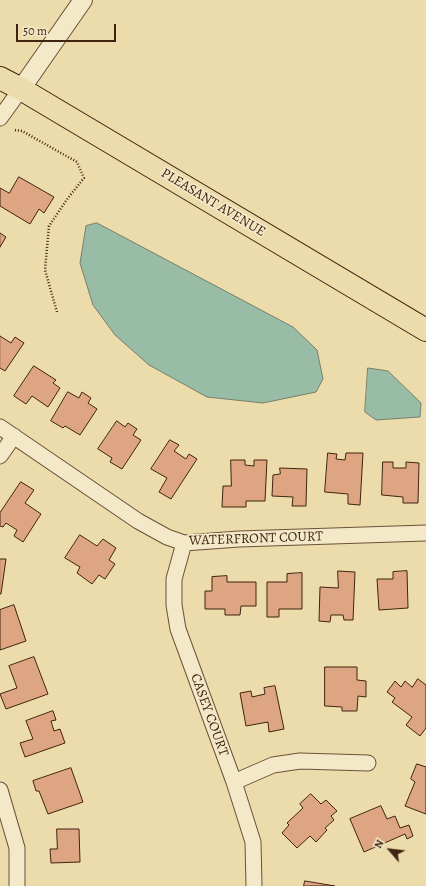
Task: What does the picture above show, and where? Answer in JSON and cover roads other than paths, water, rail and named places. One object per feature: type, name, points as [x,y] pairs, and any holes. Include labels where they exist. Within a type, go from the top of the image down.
[{"type":"main road","name":"PLEASANT AVENUE","points":[[0,78],[21,88],[426,330]]},
{"type":"street","points":[[0,118],[83,0]]},
{"type":"street","name":"WATERFRONT COURT","points":[[0,427],[138,521],[167,537],[184,543],[239,539],[426,533]]},
{"type":"street","points":[[0,456],[14,436]]},
{"type":"street","name":"CASEY COURT","points":[[184,543],[174,579],[174,605],[178,629],[234,782],[253,842],[254,886]]},
{"type":"street","points":[[234,782],[273,765],[300,761],[368,763]]},
{"type":"street","points":[[0,790],[17,848],[17,886]]}]
